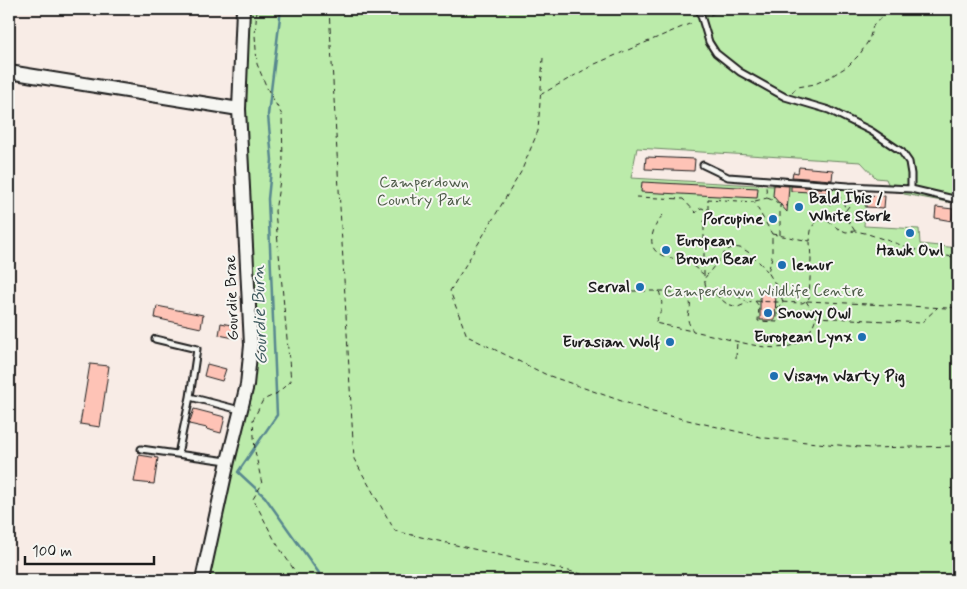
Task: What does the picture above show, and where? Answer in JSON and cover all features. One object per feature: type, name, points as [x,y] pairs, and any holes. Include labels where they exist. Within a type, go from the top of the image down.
[{"type":"street","name":"Gourdie Brae","points":[[202,580],[240,410],[248,385],[251,345],[238,108],[243,9]]},
{"type":"street","points":[[9,72],[238,108]]},
{"type":"lane","points":[[699,9],[709,42],[716,53],[740,72],[786,97],[830,110],[871,131],[902,152],[909,162],[911,189]]},
{"type":"lane","points":[[703,165],[728,177],[911,189],[958,200]]},
{"type":"lane","points":[[155,339],[197,349],[190,397],[178,454]]},
{"type":"lane","points":[[190,397],[240,410]]},
{"type":"lane","points":[[141,449],[228,461]]},
{"type":"path","points":[[257,9],[255,35],[257,64],[267,88],[282,115],[283,162],[275,211],[290,381],[276,394],[263,400],[253,420],[255,451],[262,484],[253,499],[273,537],[300,580]]},
{"type":"path","points":[[329,9],[354,459],[395,531],[586,575],[617,580]]},
{"type":"path","points":[[540,95],[595,64],[725,9]]},
{"type":"path","points":[[786,97],[798,87],[815,84],[848,66],[860,54],[873,26],[885,13],[892,9]]},
{"type":"path","points":[[953,9],[958,53]]},
{"type":"path","points":[[542,58],[538,131],[521,172],[450,291],[467,336],[547,375],[653,412],[765,438],[870,448],[958,446]]},
{"type":"path","points":[[765,181],[767,198]]},
{"type":"path","points":[[806,301],[809,298],[810,288],[812,260],[810,241],[812,228],[814,223],[825,219],[830,209],[830,199],[825,193]]},
{"type":"path","points":[[838,194],[844,204],[847,219],[855,231]]},
{"type":"path","points":[[636,196],[683,199],[696,213],[698,209],[702,208],[708,211]]},
{"type":"path","points":[[788,206],[780,205],[767,198],[754,202],[708,199],[708,217],[704,221],[704,279],[706,288],[727,304],[738,307],[752,301],[802,303],[806,301],[938,308],[955,307],[958,304]]},
{"type":"path","points":[[754,202],[772,234],[772,257],[768,272]]},
{"type":"path","points":[[780,205],[780,236]]},
{"type":"path","points":[[845,210],[849,206]]},
{"type":"path","points":[[663,215],[654,228],[652,242],[654,250],[662,255],[686,262],[704,274]]},
{"type":"path","points":[[825,219],[846,232],[865,233],[919,251],[958,258]]},
{"type":"path","points":[[772,234],[810,241]]},
{"type":"path","points":[[704,279],[728,248],[734,247],[745,250],[757,259],[768,272],[781,294],[783,302]]},
{"type":"path","points":[[632,291],[659,291],[699,296],[713,292]]},
{"type":"path","points":[[659,291],[663,302],[655,324],[769,348],[792,346],[804,340],[811,330],[816,317]]},
{"type":"path","points":[[718,296],[720,294],[738,296],[748,303]]},
{"type":"path","points":[[685,295],[690,301],[691,307],[688,321],[693,331]]},
{"type":"path","points":[[755,301],[758,306],[758,321],[777,322],[778,308],[783,302]]},
{"type":"path","points":[[806,301],[816,317]]},
{"type":"path","points":[[816,317],[921,323],[938,308]]},
{"type":"path","points":[[736,358],[737,341]]},
{"type":"green space","name":"Camperdown Country Park","points":[[243,9],[958,9],[958,204],[904,194],[897,189],[890,188],[886,179],[876,178],[861,162],[637,148],[631,178],[773,186],[773,183],[854,188],[854,195],[866,196],[864,226],[919,229],[920,244],[958,248],[958,580],[206,580],[247,385]]},
{"type":"building","points":[[646,157],[695,159],[694,171],[645,169]]},
{"type":"building","points":[[799,167],[833,170],[832,180],[792,177],[793,172],[798,173]]},
{"type":"building","points":[[642,182],[758,188],[757,198],[641,192]]},
{"type":"building","points":[[774,185],[789,186],[787,212],[773,196]]},
{"type":"building","points":[[791,186],[832,189],[831,193],[791,191]]},
{"type":"building","points":[[867,195],[885,196],[884,208],[866,207]]},
{"type":"building","points":[[936,207],[953,209],[952,221],[935,218]]},
{"type":"building","points":[[760,291],[776,292],[775,320],[760,320]]},
{"type":"building","points":[[157,306],[203,315],[201,328],[155,318]]},
{"type":"building","points":[[221,323],[236,326],[234,338],[219,335]]},
{"type":"building","points":[[90,364],[109,366],[100,427],[80,424]]},
{"type":"building","points":[[207,364],[226,369],[222,381],[204,376]]},
{"type":"building","points":[[194,409],[225,417],[221,433],[189,424]]},
{"type":"building","points":[[139,455],[158,458],[154,484],[134,482]]},
{"type":"waterway","name":"Gourdie Burn","points":[[281,9],[268,115],[272,160],[268,199],[277,415],[238,472],[265,497],[324,580]]},
{"type":"place","name":"Bald Ibis / White Stork","points":[[799,207]]},
{"type":"place","name":"Porcupine","points":[[773,219]]},
{"type":"place","name":"Hawk Owl","points":[[910,233]]},
{"type":"place","name":"European Brown Bear","points":[[666,250]]},
{"type":"place","name":"lemur","points":[[782,265]]},
{"type":"place","name":"Serval","points":[[640,287]]},
{"type":"place","name":"Snowy Owl","points":[[768,313]]},
{"type":"place","name":"European Lynx","points":[[862,337]]},
{"type":"place","name":"Eurasian Wolf","points":[[670,342]]},
{"type":"place","name":"Visayn Warty Pig","points":[[774,376]]},
{"type":"park label","name":"Camperdown Wildlife Centre","points":[[764,291]]}]
